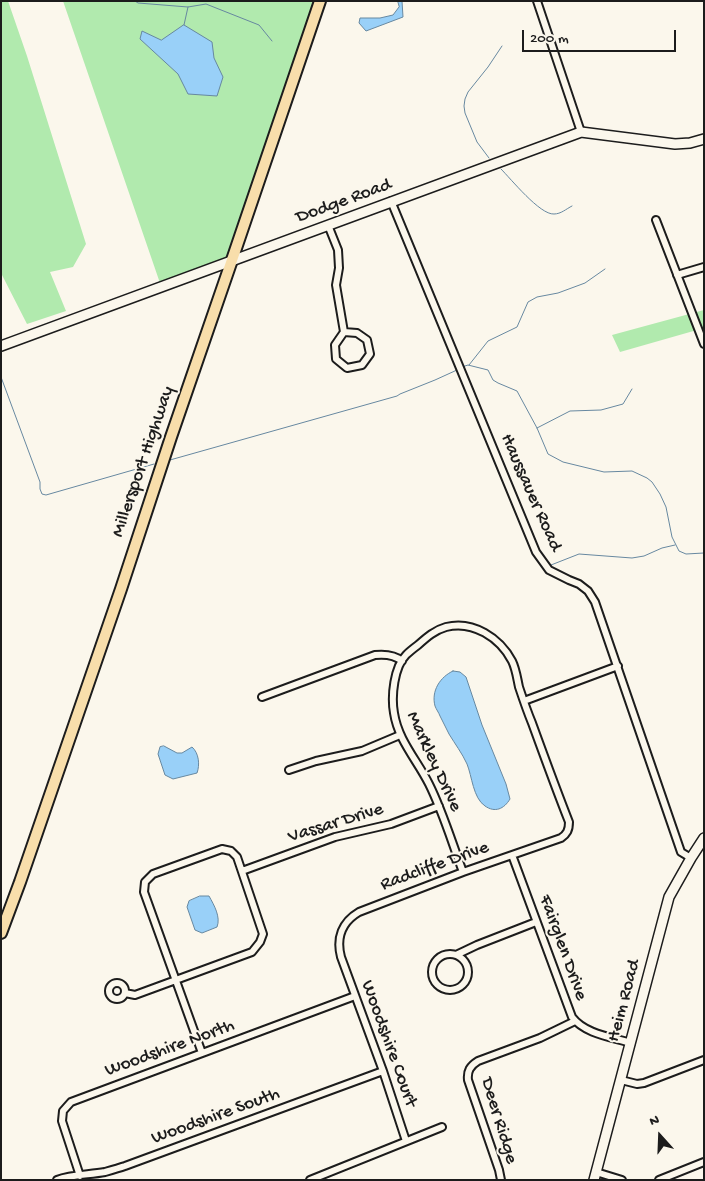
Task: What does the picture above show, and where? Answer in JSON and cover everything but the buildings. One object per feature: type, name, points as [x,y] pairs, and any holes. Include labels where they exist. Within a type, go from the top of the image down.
[{"type":"main road","name":"Millersport Highway","points":[[1,933],[121,588],[320,1]]},
{"type":"street","points":[[537,1],[581,132]]},
{"type":"street","name":"Dodge Road","points":[[1,346],[581,132],[593,132],[675,144],[690,143],[704,139]]},
{"type":"street","name":"Haussauer Road","points":[[391,201],[536,552],[549,570],[579,584],[588,591],[595,602],[681,852],[691,858]]},
{"type":"street","points":[[656,220],[704,344]]},
{"type":"street","points":[[328,225],[338,250],[339,268],[336,285],[344,332],[335,345],[336,358],[347,368],[362,365],[370,354],[367,340],[356,333],[344,332]]},
{"type":"street","points":[[677,275],[704,267]]},
{"type":"street","name":"Markley Drive","points":[[463,872],[429,784],[400,735],[395,719],[393,699],[395,680],[402,661],[429,635],[437,630],[452,626],[467,626],[491,636],[507,653],[515,671],[524,701]]},
{"type":"street","points":[[262,697],[375,656],[386,655],[402,661]]},
{"type":"street","points":[[524,701],[618,666]]},
{"type":"street","name":"Radcliffe Drive","points":[[341,957],[339,945],[341,932],[353,915],[463,872],[561,838],[570,829],[524,701]]},
{"type":"street","points":[[289,770],[316,761],[362,751],[400,735]]},
{"type":"street","name":"Vassar Drive","points":[[242,872],[335,837],[391,824],[439,806]]},
{"type":"street","name":"Heim Road","points":[[595,1176],[669,897],[704,838]]},
{"type":"street","points":[[125,993],[135,994],[176,980],[252,952],[260,942],[262,934],[237,858],[231,851],[222,849],[153,874],[145,882],[144,892],[176,980],[202,1053]]},
{"type":"street","name":"Fairglen Drive","points":[[512,855],[569,1010],[576,1021],[589,1030],[631,1043]]},
{"type":"street","points":[[456,955],[465,962],[467,978],[455,990],[444,989],[438,986],[432,975],[434,963],[438,958],[443,955],[456,955],[536,922]]},
{"type":"street","name":"Woodshire Court","points":[[341,957],[383,1071],[406,1141]]},
{"type":"street","name":"Woodshire North","points":[[80,1176],[62,1121],[67,1105],[76,1099],[355,996]]},
{"type":"street","name":"Deer Ridge","points":[[500,1180],[499,1170],[468,1080],[469,1071],[474,1063],[478,1061],[540,1038],[576,1021]]},
{"type":"street","points":[[621,1080],[637,1084],[644,1083],[704,1060]]},
{"type":"street","name":"Woodshire South","points":[[57,1180],[66,1176],[106,1172],[125,1166],[383,1071]]},
{"type":"street","points":[[310,1180],[442,1127]]},
{"type":"street","points":[[659,1180],[675,1177],[704,1162]]},
{"type":"street","points":[[595,1176],[622,1180]]},
{"type":"green space","points":[[1,1],[8,1],[86,244],[73,267],[50,272],[66,311],[27,324],[1,273]]},
{"type":"green space","points":[[63,1],[320,1],[232,260],[161,286]]},
{"type":"green space","points":[[704,310],[704,328],[620,352],[612,335]]},
{"type":"water","points":[[398,1],[402,1],[403,17],[366,31],[359,23],[360,18],[380,18],[393,15],[399,7]]},
{"type":"water","points":[[184,25],[212,42],[214,58],[223,77],[217,96],[188,94],[178,74],[140,39],[142,31],[161,40]]},
{"type":"water","points":[[453,671],[460,672],[466,677],[482,725],[506,784],[510,799],[499,809],[485,806],[478,798],[467,764],[435,706],[434,695],[438,685],[444,677]]},
{"type":"water","points":[[164,746],[177,753],[182,753],[192,747],[198,759],[197,773],[173,779],[165,775],[158,754],[160,747]]},
{"type":"water","points":[[200,896],[209,896],[218,919],[217,927],[202,933],[195,930],[187,907],[189,901]]},
{"type":"waterway","points":[[135,1],[138,3],[188,7],[206,4],[259,25],[272,41]]},
{"type":"waterway","points":[[184,25],[188,7]]},
{"type":"waterway","points":[[489,158],[477,142],[464,106],[468,92],[502,46]]},
{"type":"waterway","points":[[501,169],[534,203],[548,213],[559,213],[572,206]]},
{"type":"waterway","points":[[469,365],[488,341],[517,327],[528,302],[537,297],[558,293],[585,283],[605,269]]},
{"type":"waterway","points":[[462,367],[468,365],[488,370],[493,380],[517,391],[537,428],[548,454],[563,462],[604,472],[632,471],[647,478],[660,494],[666,507],[672,537],[679,551],[686,554],[704,553]]},
{"type":"waterway","points":[[170,460],[397,396],[457,370]]},
{"type":"waterway","points":[[1,377],[40,482],[42,494],[46,495],[154,464]]},
{"type":"waterway","points":[[537,428],[570,411],[601,410],[623,404],[632,389]]},
{"type":"waterway","points":[[551,565],[579,554],[632,558],[644,556],[662,548],[675,545]]}]
